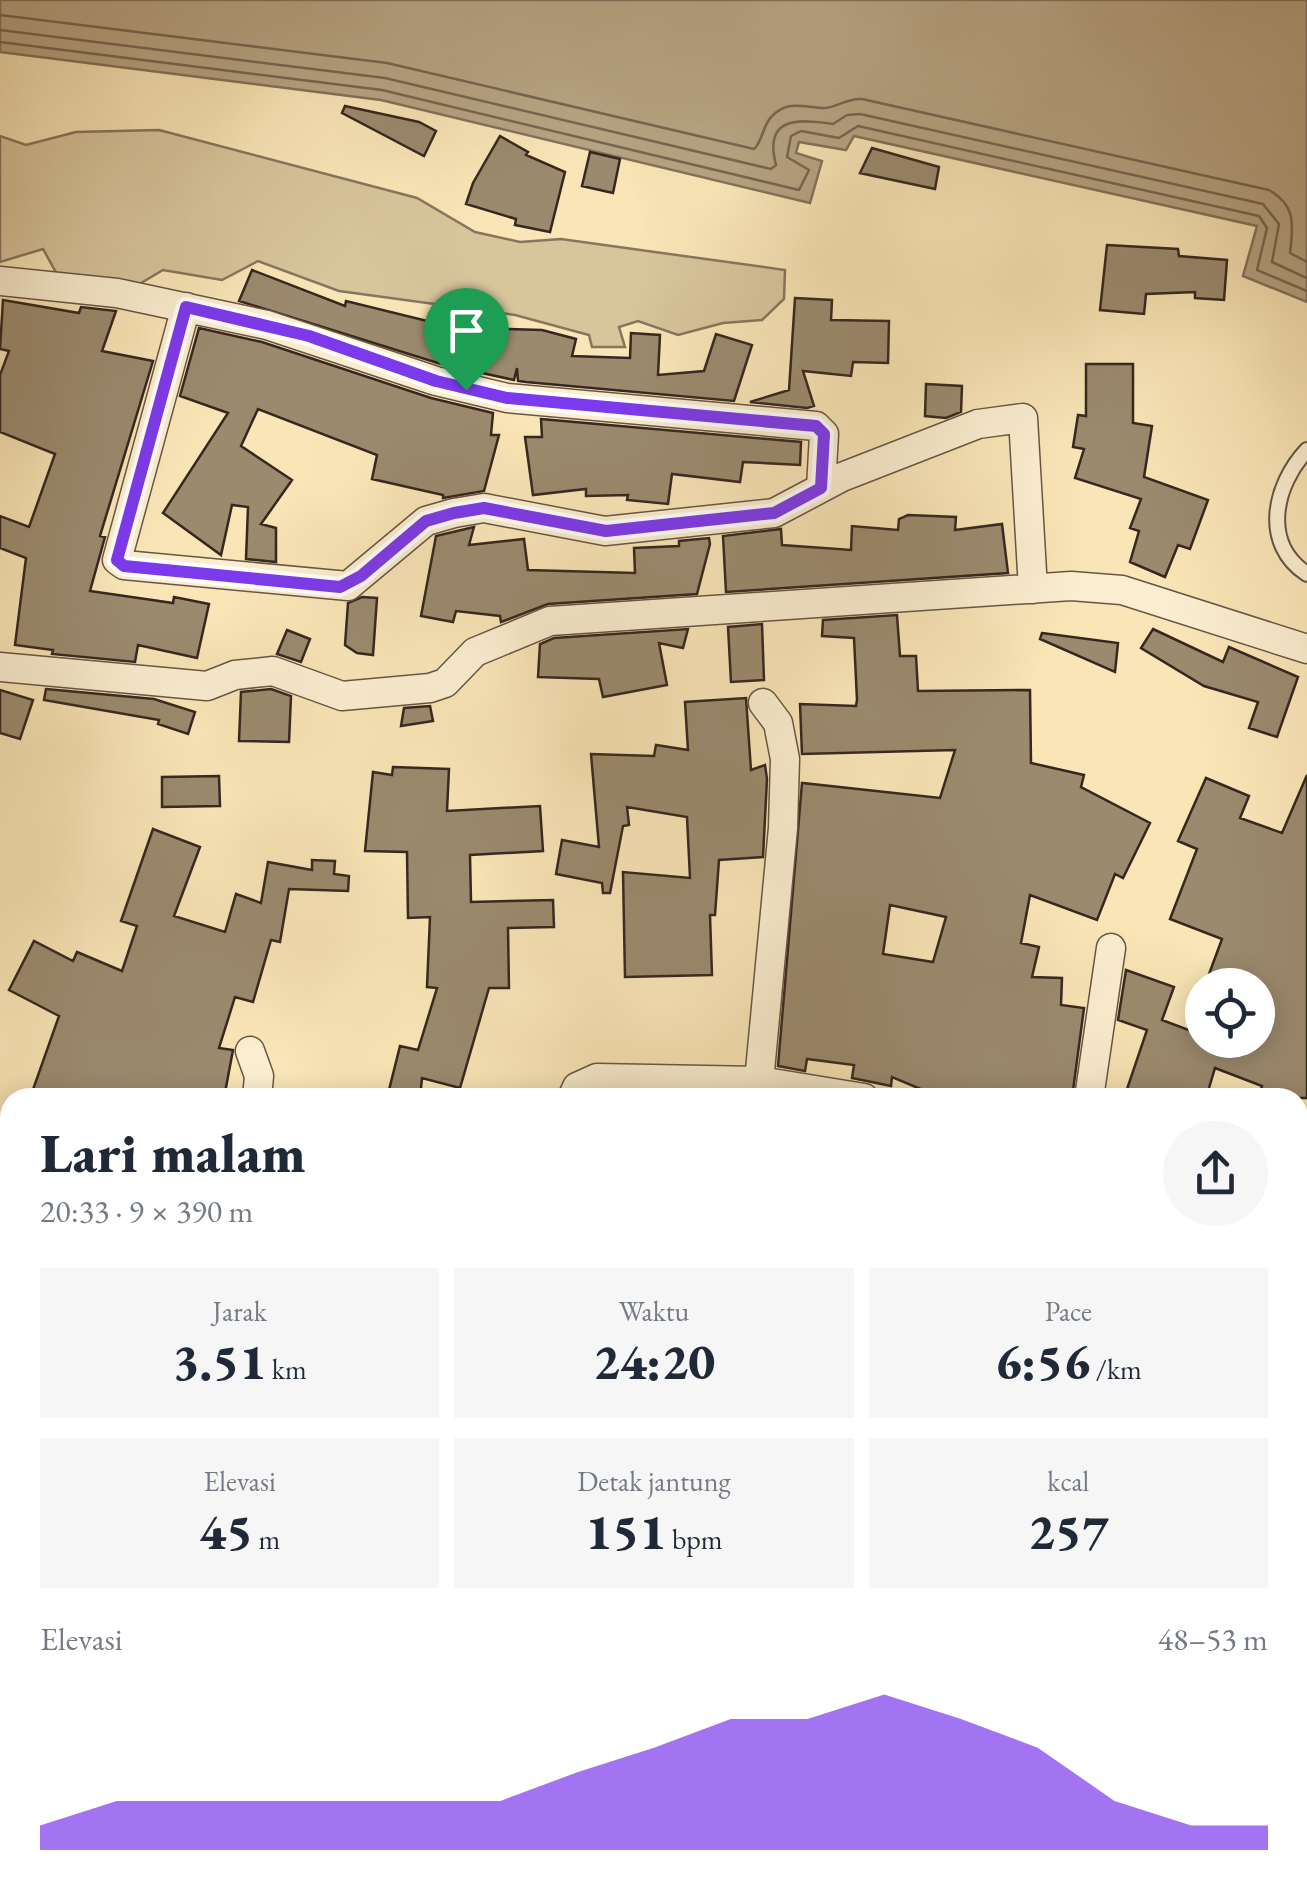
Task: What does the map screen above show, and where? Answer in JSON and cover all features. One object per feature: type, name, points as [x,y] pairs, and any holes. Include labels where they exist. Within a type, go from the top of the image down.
[{"type":"street","points":[[0,281],[117,293],[186,307],[309,336],[480,393],[589,408],[816,426],[824,434],[821,488]]},
{"type":"street","points":[[186,307],[117,560],[124,566],[340,587],[361,576],[426,521],[454,513],[484,508],[606,531],[774,513],[821,488],[978,424],[1023,418],[1033,589]]},
{"type":"street","points":[[0,667],[207,686],[235,676],[273,671],[342,696],[389,693],[445,683],[475,652],[550,621],[1096,586],[1122,590],[1307,649]]},
{"type":"street","points":[[759,1081],[783,828],[785,759],[778,723],[763,703]]},
{"type":"street","points":[[1090,1088],[1111,948]]},
{"type":"street","points":[[250,1051],[257,1088]]},
{"type":"street","points":[[580,1088],[585,1081],[597,1078],[759,1081],[802,1088]]},
{"type":"lane","points":[[1307,450],[1294,464],[1275,524],[1286,556],[1307,574]]},
{"type":"shaded area","points":[[159,130],[417,198],[475,232],[520,242],[561,239],[785,270],[784,299],[762,320],[723,323],[678,335],[638,321],[619,327],[625,347],[592,347],[589,335],[515,315],[339,291],[258,261],[222,280],[163,270],[136,286],[58,276],[43,249],[0,262],[0,136],[26,145],[76,132]]},
{"type":"water","points":[[0,0],[1307,0],[1307,302],[1243,276],[1257,226],[854,136],[846,150],[799,142],[796,153],[822,161],[810,203],[381,100],[0,52]]},
{"type":"building","points":[[345,106],[419,122],[436,131],[424,156],[342,113]]},
{"type":"building","points":[[500,136],[528,152],[526,155],[565,172],[550,232],[515,225],[516,219],[466,204],[473,183]]},
{"type":"building","points":[[872,148],[939,167],[935,189],[860,173]]},
{"type":"building","points":[[590,152],[620,159],[613,193],[582,186]]},
{"type":"building","points":[[1107,245],[1178,249],[1179,256],[1227,260],[1224,300],[1195,298],[1195,292],[1146,294],[1144,314],[1100,310]]},
{"type":"building","points":[[252,270],[345,306],[346,301],[480,334],[481,328],[542,330],[576,339],[572,356],[630,358],[631,333],[660,335],[658,375],[704,371],[716,334],[752,345],[734,401],[518,381],[517,368],[514,380],[441,364],[239,301]]},
{"type":"building","points":[[795,298],[832,300],[831,320],[889,321],[888,363],[853,362],[851,376],[803,371],[814,406],[807,408],[750,402],[789,390]]},
{"type":"building","points":[[3,300],[79,313],[81,307],[116,311],[102,351],[153,361],[100,536],[105,537],[90,591],[173,603],[174,597],[209,604],[197,658],[138,645],[135,662],[52,654],[53,650],[15,645],[26,558],[0,548],[0,516],[29,527],[55,454],[0,432],[0,375],[9,351],[0,349]]},
{"type":"building","points":[[199,328],[262,342],[431,398],[493,413],[491,435],[499,435],[484,491],[443,498],[372,479],[377,455],[258,409],[241,446],[292,480],[261,524],[276,528],[276,562],[246,559],[248,507],[232,505],[221,555],[163,513],[228,413],[180,396]]},
{"type":"building","points":[[1086,364],[1133,364],[1133,423],[1152,426],[1144,477],[1208,500],[1190,549],[1178,545],[1165,577],[1130,562],[1139,531],[1130,528],[1141,499],[1075,478],[1084,449],[1073,447],[1078,415],[1086,416]]},
{"type":"building","points":[[926,384],[962,386],[961,412],[946,418],[925,416]]},
{"type":"building","points":[[541,419],[801,442],[800,465],[743,462],[740,482],[672,474],[668,504],[627,500],[628,495],[586,496],[586,489],[533,495],[525,437],[542,437]]},
{"type":"building","points":[[908,515],[956,517],[955,530],[1002,524],[1008,573],[726,592],[723,536],[781,529],[782,545],[851,550],[852,526],[898,530],[899,519]]},
{"type":"building","points":[[474,527],[469,545],[524,539],[528,570],[635,573],[634,548],[679,546],[679,541],[709,538],[710,544],[697,594],[548,604],[501,622],[500,616],[456,611],[453,622],[421,616],[436,536]]},
{"type":"building","points":[[362,597],[377,598],[373,655],[357,653],[345,645],[348,603]]},
{"type":"building","points":[[897,615],[900,656],[916,656],[918,691],[1030,690],[1031,763],[1084,775],[1081,787],[1150,823],[1123,878],[1115,874],[1097,920],[1030,895],[1021,943],[1039,947],[1032,977],[1062,978],[1061,1005],[1084,1008],[1073,1088],[918,1088],[892,1077],[891,1086],[852,1078],[854,1065],[807,1059],[805,1071],[778,1066],[802,783],[940,798],[955,750],[802,754],[800,704],[856,706],[854,638],[822,636],[823,620]],"holes":[[[890,905],[946,917],[933,962],[883,954]]]},
{"type":"building","points":[[762,624],[764,680],[731,682],[728,627]]},
{"type":"building","points":[[688,629],[683,648],[659,643],[667,685],[603,697],[599,679],[538,677],[540,644],[554,638]]},
{"type":"building","points":[[1153,629],[1223,662],[1229,647],[1298,677],[1277,737],[1249,728],[1258,702],[1204,686],[1141,648]]},
{"type":"building","points":[[287,630],[310,639],[301,662],[277,654]]},
{"type":"building","points":[[1042,633],[1118,643],[1115,672],[1040,639]]},
{"type":"building","points":[[46,689],[154,699],[195,712],[188,734],[158,724],[159,720],[44,700]]},
{"type":"building","points":[[271,689],[291,696],[289,742],[239,741],[241,692]]},
{"type":"building","points":[[0,690],[33,700],[20,739],[0,733]]},
{"type":"building","points":[[746,698],[751,770],[765,765],[767,779],[763,857],[719,860],[715,915],[710,915],[712,975],[625,977],[623,872],[690,878],[687,817],[627,807],[629,825],[623,826],[610,893],[603,893],[602,883],[556,874],[562,840],[599,847],[591,754],[654,756],[656,745],[688,750],[685,702]]},
{"type":"building","points":[[430,706],[433,721],[401,726],[404,708]]},
{"type":"building","points":[[393,767],[449,769],[447,811],[540,806],[543,851],[470,855],[471,902],[553,900],[554,927],[508,928],[509,988],[489,988],[460,1088],[422,1078],[421,1088],[390,1088],[400,1046],[418,1050],[437,988],[427,987],[430,917],[408,918],[407,852],[365,851],[373,772],[392,775]]},
{"type":"building","points":[[1307,775],[1307,1088],[1261,1088],[1215,1068],[1209,1088],[1127,1088],[1147,1030],[1118,1020],[1126,970],[1174,987],[1162,1020],[1185,1029],[1185,1058],[1275,1058],[1275,968],[1211,968],[1222,939],[1170,919],[1197,849],[1178,841],[1206,778],[1249,796],[1240,818],[1282,833]]},
{"type":"building","points":[[219,776],[220,806],[162,807],[162,777]]},
{"type":"building","points":[[153,829],[200,847],[174,916],[225,932],[236,894],[261,903],[268,862],[312,870],[312,860],[335,861],[334,874],[349,876],[348,891],[289,889],[280,942],[271,940],[253,1002],[235,997],[219,1048],[233,1050],[226,1088],[34,1088],[59,1016],[9,990],[34,941],[73,961],[77,952],[122,971],[137,926],[121,921]]},
{"type":"route","points":[[186,307],[309,336],[466,390],[589,408],[816,426],[824,434],[821,488],[774,513],[606,531],[484,508],[454,513],[426,521],[348,586],[340,587],[124,566],[117,560],[186,307]]}]
